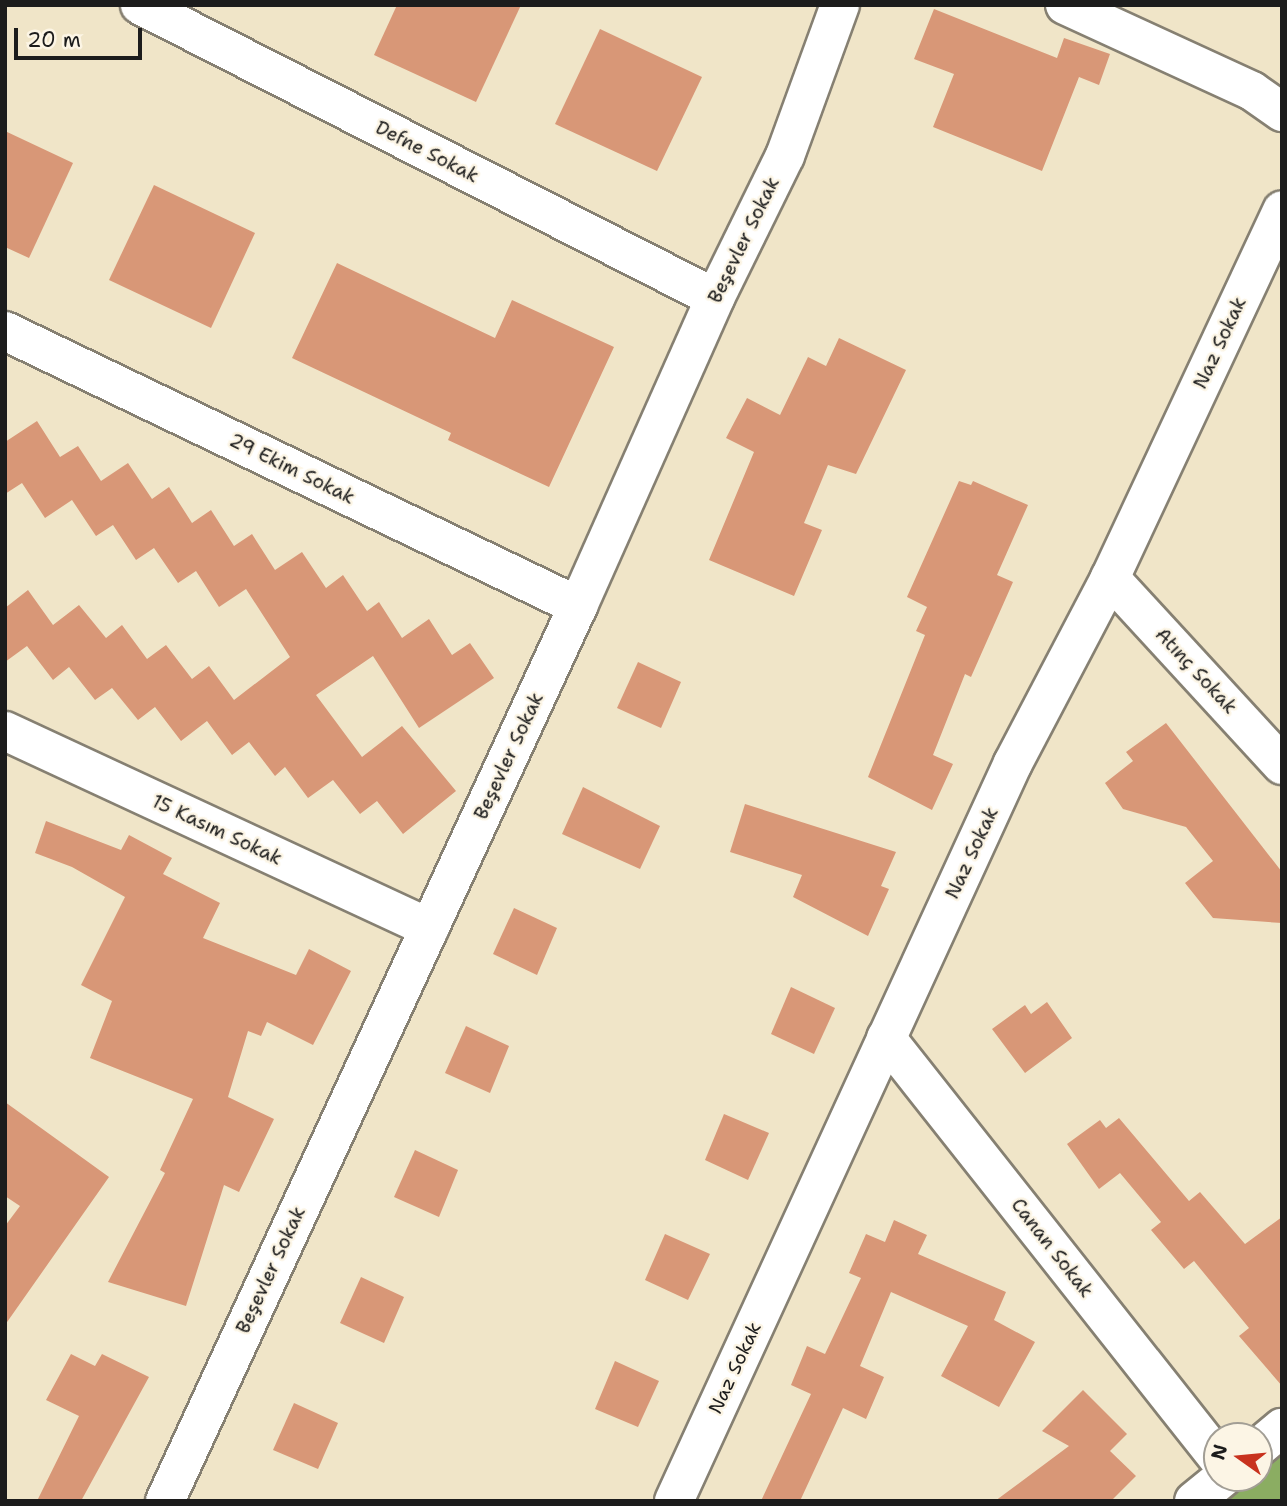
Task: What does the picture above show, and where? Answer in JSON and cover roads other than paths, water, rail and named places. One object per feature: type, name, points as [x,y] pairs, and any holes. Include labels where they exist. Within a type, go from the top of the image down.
[{"type":"street","name":"Beşevler Sokak","points":[[165,1501],[578,606],[715,299],[785,156],[840,5]]},
{"type":"street","points":[[1065,5],[1252,91],[1282,112]]},
{"type":"street","name":"Defne Sokak","points":[[146,6],[715,299]]},
{"type":"street","name":"Naz Sokak","points":[[674,1501],[1013,763],[1110,578],[1282,210]]},
{"type":"street","name":"29 Ekim Sokak","points":[[5,331],[578,606]]},
{"type":"street","name":"Atınç Sokak","points":[[1110,578],[1279,756]]},
{"type":"street","name":"15 Kasım Sokak","points":[[5,731],[429,928]]},
{"type":"street","name":"Canan Sokak","points":[[886,1038],[1203,1439]]}]
